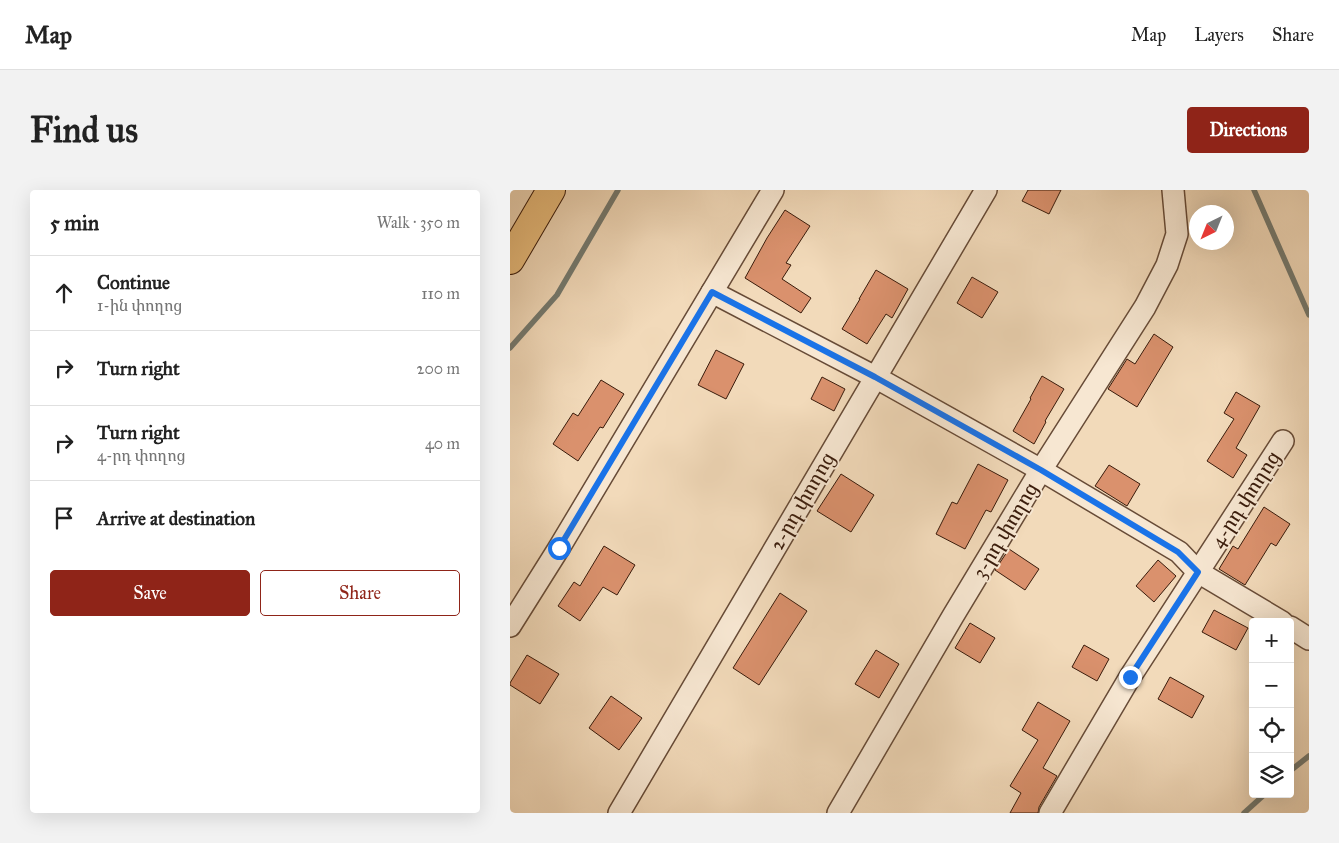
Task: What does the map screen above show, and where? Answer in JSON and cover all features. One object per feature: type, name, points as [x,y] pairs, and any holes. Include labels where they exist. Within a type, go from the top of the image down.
[{"type":"highway","points":[[510,260],[551,190]]},
{"type":"street","points":[[510,626],[559,548],[773,190]]},
{"type":"street","name":"2-րդ փողոց","points":[[619,813],[986,190]]},
{"type":"street","name":"3-րդ փողոց","points":[[838,813],[948,624],[1041,470],[1145,307],[1167,266],[1177,234],[1173,190]]},
{"type":"street","points":[[712,292],[875,377],[1041,470],[1178,552],[1198,572],[1275,618]]},
{"type":"street","name":"4-րդ փողոց","points":[[1050,813],[1130,677],[1283,441]]},
{"type":"street","points":[[1294,630],[1309,639]]},
{"type":"building","points":[[1028,190],[1061,190],[1049,214],[1022,201]]},
{"type":"building","points":[[785,210],[810,226],[786,263],[791,265],[782,279],[811,298],[801,313],[745,278]]},
{"type":"building","points":[[876,270],[908,289],[892,318],[886,314],[867,344],[842,329]]},
{"type":"building","points":[[972,277],[998,292],[982,318],[957,303]]},
{"type":"building","points":[[1154,334],[1173,347],[1137,407],[1108,389],[1127,359],[1135,364]]},
{"type":"building","points":[[716,350],[744,364],[726,399],[698,385]]},
{"type":"building","points":[[1042,376],[1064,389],[1034,444],[1013,431]]},
{"type":"building","points":[[822,377],[845,389],[834,411],[811,399]]},
{"type":"building","points":[[601,380],[624,394],[603,428],[600,427],[578,461],[553,444],[573,413],[578,416]]},
{"type":"building","points":[[1236,392],[1260,406],[1236,448],[1247,455],[1233,478],[1207,461],[1234,419],[1224,413]]},
{"type":"building","points":[[978,464],[1008,480],[991,512],[986,510],[965,549],[936,534],[952,502],[957,504]]},
{"type":"building","points":[[1109,465],[1140,484],[1127,506],[1095,486]]},
{"type":"building","points":[[841,474],[874,495],[851,532],[817,511]]},
{"type":"building","points":[[1264,507],[1290,524],[1276,546],[1271,543],[1245,585],[1219,569],[1233,546],[1238,549]]},
{"type":"building","points":[[604,546],[635,565],[617,595],[603,587],[580,621],[558,606],[574,582],[580,586]]},
{"type":"building","points":[[1009,549],[1039,569],[1025,590],[995,570]]},
{"type":"building","points":[[1158,560],[1176,576],[1154,602],[1136,586]]},
{"type":"building","points":[[780,593],[807,611],[759,685],[733,668]]},
{"type":"building","points":[[1214,610],[1248,628],[1236,650],[1202,632]]},
{"type":"building","points":[[970,623],[995,638],[980,663],[955,648]]},
{"type":"building","points":[[1084,645],[1109,659],[1097,681],[1072,667]]},
{"type":"building","points":[[876,650],[899,664],[879,698],[855,684]]},
{"type":"building","points":[[527,655],[559,674],[540,704],[510,685]]},
{"type":"building","points":[[1170,677],[1204,696],[1192,718],[1158,699]]},
{"type":"building","points":[[611,696],[642,718],[619,750],[589,728]]},
{"type":"building","points":[[1038,702],[1070,721],[1043,768],[1057,776],[1039,807],[1038,813],[1010,813],[1021,793],[1010,786],[1038,740],[1022,730]]},
{"type":"waterway","points":[[510,348],[557,295],[618,190]]},
{"type":"waterway","points":[[1254,190],[1309,315]]},
{"type":"waterway","points":[[1294,768],[1309,756]]},
{"type":"waterway","points":[[1244,813],[1261,798]]},
{"type":"route","points":[[559,548],[712,292],[875,377],[1041,470],[1178,552],[1198,572],[1130,677]]}]
